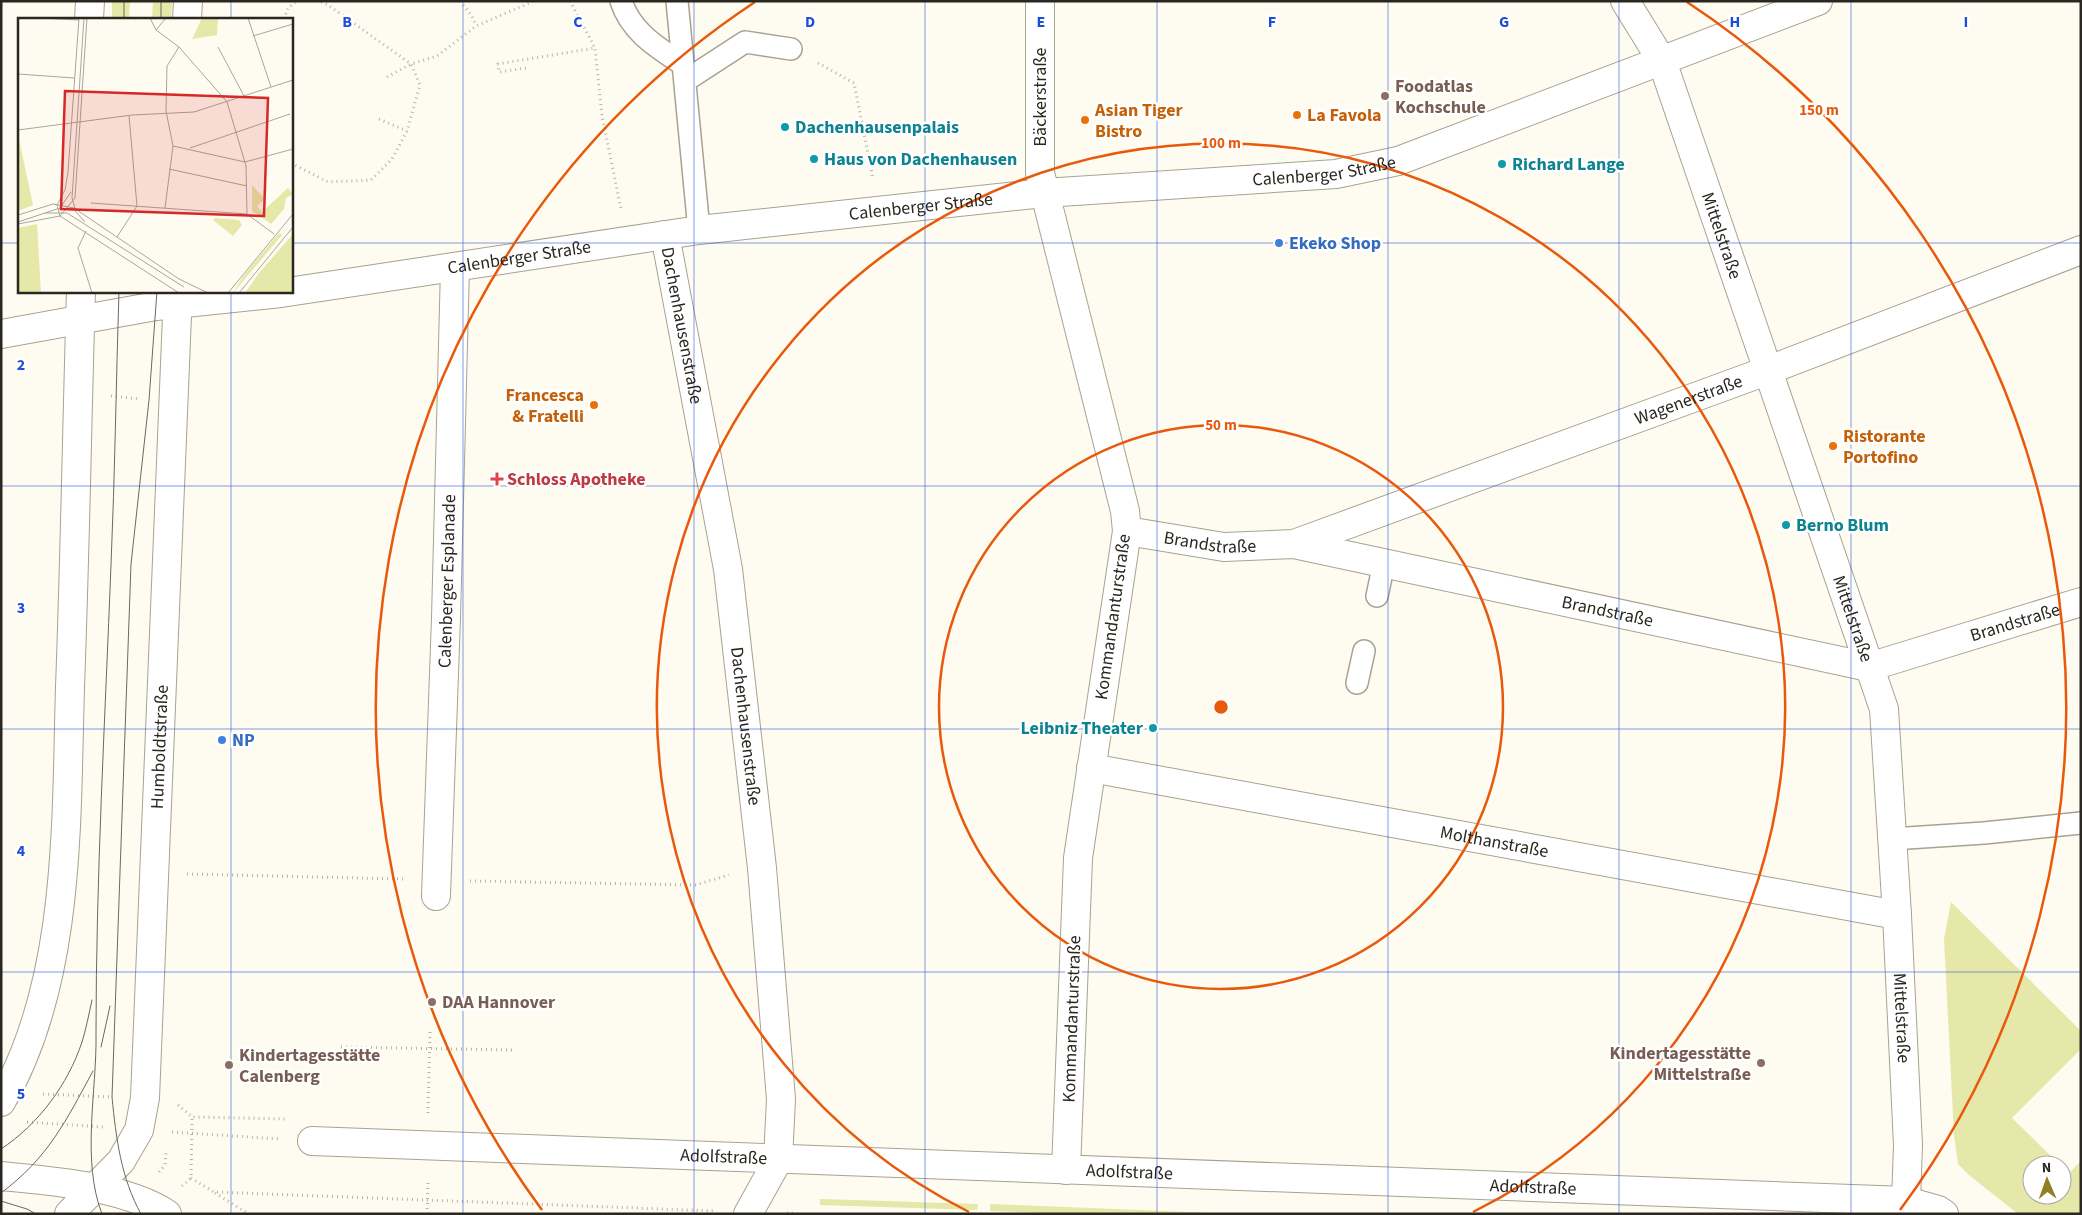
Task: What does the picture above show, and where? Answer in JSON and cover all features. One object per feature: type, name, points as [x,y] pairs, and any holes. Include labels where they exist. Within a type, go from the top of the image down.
[{"type":"street","points":[[89,18],[90,1]]},
{"type":"street","points":[[187,18],[188,1]]},
{"type":"street","name":"Bäckerstraße","points":[[1040,1],[1040,173],[1044,193]]},
{"type":"street","name":"Mittelstraße","points":[[1625,1],[1662,61],[1884,709],[1898,915],[1908,1145],[1906,1201]]},
{"type":"street","name":"Calenberger Straße","points":[[292,291],[699,230],[1044,193],[1336,174],[1398,161],[1818,1]]},
{"type":"street","name":"Kommandanturstraße","points":[[1044,193],[1125,511],[1127,531],[1078,858],[1066,1170]]},
{"type":"street","name":"Dachenhausenstraße","points":[[665,235],[728,569],[762,868],[781,1099],[778,1160],[748,1213]]},
{"type":"street","name":"Wagenerstraße","points":[[1294,544],[1769,370],[2081,250]]},
{"type":"street","name":"Calenberger Esplanade","points":[[436,896],[456,267]]},
{"type":"street","points":[[5,1096],[22,1063],[37,1021],[50,964],[65,835],[81,292]]},
{"type":"street","name":"Calenberger Straße","points":[[1,334],[156,306],[177,298],[255,296],[283,292]]},
{"type":"street","name":"Humboldtstraße","points":[[69,1214],[121,1161],[139,1130],[145,1098],[172,464],[172,404],[177,298]]},
{"type":"street","name":"Brandstraße","points":[[1127,531],[1224,547],[1294,544],[1869,667],[2081,602]]},
{"type":"street","name":"Molthanstraße","points":[[1091,768],[1898,915]]},
{"type":"street","name":"Adolfstraße","points":[[312,1142],[1906,1201],[1938,1210],[1944,1214]]},
{"type":"street","points":[[1,1176],[95,1188],[131,1196],[167,1214]]},
{"type":"lane","points":[[621,1],[623,8],[645,39],[684,73]]},
{"type":"lane","points":[[677,1],[699,230]]},
{"type":"lane","points":[[684,73],[744,42],[791,49]]},
{"type":"lane","points":[[1377,596],[1384,563]]},
{"type":"lane","points":[[1357,683],[1364,651]]},
{"type":"lane","points":[[1892,839],[2081,823]]},
{"type":"path","points":[[284,18],[288,8],[297,1]]},
{"type":"path","points":[[292,164],[328,182],[371,180],[392,159],[407,132],[420,85],[411,64],[320,1]]},
{"type":"path","points":[[460,1],[472,16],[476,26]]},
{"type":"path","points":[[387,77],[411,64],[437,56],[476,26],[534,1]]},
{"type":"path","points":[[570,1],[595,48],[602,116],[627,241]]},
{"type":"path","points":[[526,68],[499,72],[498,64],[595,48]]},
{"type":"path","points":[[791,49],[854,83],[880,210]]},
{"type":"path","points":[[379,119],[407,132]]},
{"type":"path","points":[[79,396],[116,396],[172,404]]},
{"type":"path","points":[[428,1146],[430,1031]]},
{"type":"path","points":[[340,1047],[513,1050]]},
{"type":"path","points":[[5,1096],[171,1099],[192,1117],[303,1119],[312,1142],[26,1122]]},
{"type":"path","points":[[192,1117],[191,1178],[249,1214]]},
{"type":"path","points":[[214,1192],[798,1214]]},
{"type":"green space","points":[[112,1],[130,1],[129,18],[112,18]]},
{"type":"green space","points":[[153,1],[172,1],[171,18],[152,18]]},
{"type":"green space","points":[[1951,902],[2081,1031],[2081,1049],[2012,1118],[2050,1155],[2022,1155],[2022,1205],[2072,1205],[2072,1170],[2081,1161],[2081,1214],[2018,1214],[1958,1164],[1954,1135],[1944,939]]},
{"type":"green space","points":[[820,1199],[978,1204],[977,1210],[820,1205]]},
{"type":"green space","points":[[990,1204],[1239,1214],[1071,1214],[990,1211]]},
{"type":"tram line","points":[[124,1],[124,18]]},
{"type":"tram line","points":[[161,1],[161,18]]},
{"type":"tram line","points":[[102,1214],[92,1171],[91,1125],[96,1056],[99,858],[119,292]]},
{"type":"tram line","points":[[141,1214],[134,1200],[120,1157],[112,1097],[131,564],[149,400],[157,292]]},
{"type":"tram line","points":[[1,1149],[28,1128],[60,1088],[69,1073],[82,1042],[92,1000]]},
{"type":"tram line","points":[[101,1047],[110,1006]]},
{"type":"tram line","points":[[1,1193],[17,1180],[44,1152],[74,1106],[93,1071]]},
{"type":"tram line","points":[[1,1201],[27,1209],[36,1214]]},
{"type":"place","name":"Foodatlas Kochschule","points":[[1385,96]]},
{"type":"place","name":"La Favola","points":[[1297,115]]},
{"type":"place","name":"Asian Tiger Bistro","points":[[1085,120]]},
{"type":"place","name":"Dachenhausenpalais","points":[[785,127]]},
{"type":"place","name":"Haus von Dachenhausen","points":[[814,159]]},
{"type":"place","name":"Richard Lange","points":[[1502,164]]},
{"type":"place","name":"Ekeko Shop","points":[[1279,243]]},
{"type":"place","name":"Francesca & Fratelli","points":[[594,405]]},
{"type":"place","name":"Ristorante Portofino","points":[[1833,446]]},
{"type":"place","name":"Schloss Apotheke","points":[[497,479]]},
{"type":"place","name":"Berno Blum","points":[[1786,525]]},
{"type":"place","name":"Leibniz Theater","points":[[1153,728]]},
{"type":"place","name":"NP","points":[[222,740]]},
{"type":"place","name":"DAA Hannover","points":[[432,1002]]},
{"type":"place","name":"Kindertagesstätte Mittelstraße","points":[[1761,1063]]},
{"type":"place","name":"Kindertagesstätte Calenberg","points":[[229,1065]]}]
